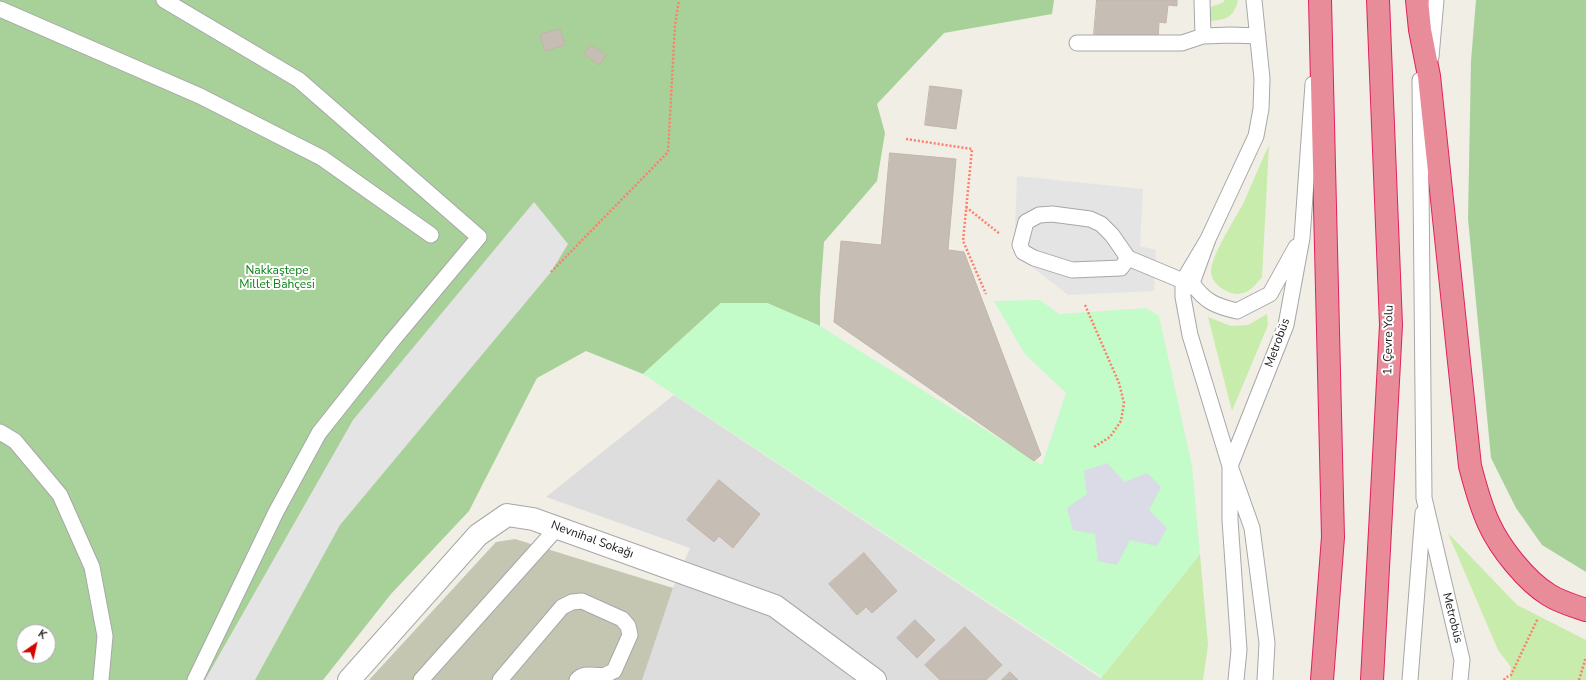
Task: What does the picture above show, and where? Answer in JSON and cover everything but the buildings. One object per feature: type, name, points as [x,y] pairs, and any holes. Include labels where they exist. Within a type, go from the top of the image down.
[{"type":"highway","points":[[1319,0],[1333,537],[1322,680]]},
{"type":"highway","name":"1. Çevre Yolu","points":[[1372,680],[1391,325],[1378,0]]},
{"type":"highway","points":[[1417,0],[1420,30],[1429,76],[1470,466],[1489,525],[1503,548],[1520,570],[1549,595],[1586,610]]},
{"type":"street","name":"Nevnihal Sokağı","points":[[349,680],[478,535],[507,515],[533,519],[775,606],[875,680]]},
{"type":"lane","points":[[164,0],[299,80],[479,237],[392,341],[319,433],[276,512],[195,680]]},
{"type":"lane","points":[[1202,0],[1203,36]]},
{"type":"lane","points":[[1254,0],[1262,79],[1261,109],[1256,136],[1188,282],[1184,297],[1190,335],[1230,466],[1252,528],[1267,643],[1265,680]]},
{"type":"lane","name":"Metrobüs","points":[[1236,680],[1239,650],[1230,520],[1230,466],[1286,325],[1302,238],[1319,0]]},
{"type":"lane","points":[[1429,76],[1436,0]]},
{"type":"lane","points":[[0,9],[200,96],[322,158],[431,235]]},
{"type":"lane","name":"Metrobüs","points":[[1420,30],[1424,498],[1462,660],[1460,680]]},
{"type":"lane","points":[[1077,43],[1182,43],[1203,36],[1258,36]]},
{"type":"lane","points":[[1128,258],[1121,268],[1072,270],[1049,264],[1023,252],[1020,245],[1026,222],[1039,215],[1052,214],[1090,219],[1101,224],[1112,235],[1128,258],[1188,282],[1200,295],[1219,306],[1237,311],[1270,294],[1302,238]]},
{"type":"lane","points":[[0,432],[15,441],[60,495],[92,567],[105,636],[101,680]]},
{"type":"lane","points":[[1410,680],[1424,498]]},
{"type":"lane","points":[[421,680],[557,528]]},
{"type":"lane","points":[[500,680],[562,607],[572,602],[582,601],[622,619],[628,626],[630,636],[614,671],[605,675],[592,674],[580,676],[577,680]]},
{"type":"path","points":[[551,272],[668,152],[675,25],[679,0]]},
{"type":"path","points":[[906,139],[972,149],[963,241],[986,294]]},
{"type":"path","points":[[966,207],[1023,252]]},
{"type":"path","points":[[1085,305],[1119,383],[1124,403],[1121,421],[1110,437],[1094,447]]},
{"type":"path","points":[[1504,680],[1511,675],[1534,627]]},
{"type":"path","points":[[1579,680],[1586,657]]},
{"type":"shaded area","points":[[1017,176],[1143,189],[1140,246],[1156,250],[1154,291],[1068,295],[1014,253]]},
{"type":"shaded area","points":[[534,202],[568,244],[551,272],[340,525],[255,680],[205,680],[353,420]]},
{"type":"shaded area","points":[[674,395],[1102,679],[641,680],[673,588],[690,548],[546,497]]},
{"type":"shaded area","points":[[1107,463],[1124,482],[1147,473],[1161,487],[1149,510],[1167,528],[1157,546],[1130,540],[1117,565],[1098,561],[1095,534],[1073,530],[1067,508],[1087,494],[1084,471]]},
{"type":"shaded area","points":[[515,539],[673,588],[642,680],[369,680],[496,542]]},
{"type":"green space","name":"Nakkaştepe Millet Bahçesi","points":[[0,0],[1054,0],[1052,14],[944,33],[877,104],[885,133],[877,181],[824,242],[820,297],[820,326],[767,303],[721,303],[643,374],[586,351],[537,378],[469,511],[391,594],[323,680],[0,680]]},
{"type":"green space","points":[[1224,0],[1238,0],[1234,11],[1224,19],[1209,21],[1211,7],[1224,2]]},
{"type":"green space","points":[[1476,0],[1586,0],[1586,572],[1542,545],[1516,508],[1491,458],[1468,219],[1471,61]]},
{"type":"green space","points":[[1269,145],[1262,277],[1246,292],[1234,294],[1221,288],[1214,281],[1211,273],[1212,266],[1214,258],[1229,228],[1243,204]]},
{"type":"green space","points":[[1040,300],[1059,314],[1146,308],[1159,316],[1192,466],[1200,554],[1102,677],[643,374],[721,303],[767,303],[820,326],[1042,465],[1066,393],[1024,353],[994,301]]},
{"type":"green space","points":[[1267,314],[1268,325],[1232,411],[1208,317],[1231,326],[1248,325]]},
{"type":"green space","points":[[1448,533],[1517,605],[1586,640],[1586,680],[1510,680],[1511,667],[1498,650]]},
{"type":"green space","points":[[1200,554],[1208,645],[1203,680],[1101,680],[1102,677]]}]
